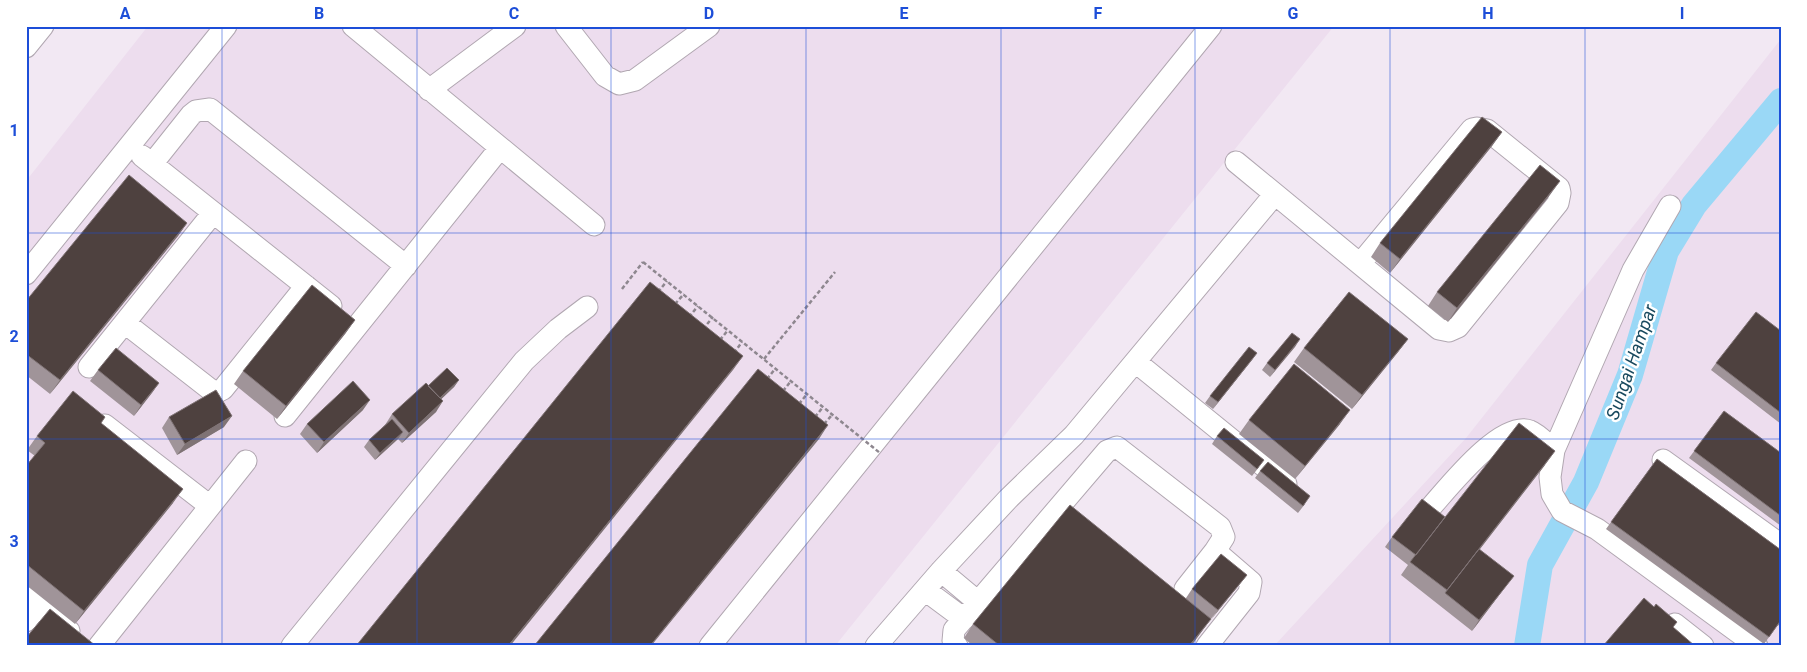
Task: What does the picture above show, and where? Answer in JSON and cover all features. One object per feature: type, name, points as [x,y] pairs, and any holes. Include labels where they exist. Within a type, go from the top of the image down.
[{"type":"street","points":[[26,47],[43,26]]},
{"type":"street","points":[[26,274],[226,26]]},
{"type":"street","points":[[353,26],[594,225]]},
{"type":"street","points":[[429,90],[515,26]]},
{"type":"street","points":[[566,26],[605,76],[619,84],[635,80],[710,26]]},
{"type":"street","points":[[710,646],[1211,26]]},
{"type":"street","points":[[152,164],[191,115],[196,111],[210,109],[406,266]]},
{"type":"street","points":[[1236,162],[1439,329],[1449,331],[1454,330],[1558,203],[1559,188],[1487,130],[1482,128],[1472,129],[1360,264]]},
{"type":"street","points":[[129,146],[357,326]]},
{"type":"street","points":[[285,416],[500,148]]},
{"type":"street","points":[[876,646],[940,571],[1008,499],[1074,435],[1137,363],[1275,194]]},
{"type":"street","points":[[1670,206],[1633,270],[1554,450],[1550,477],[1552,494],[1562,511],[1597,529],[1757,646]]},
{"type":"street","points":[[89,368],[214,213]]},
{"type":"street","points":[[125,323],[211,390],[218,392],[223,389],[306,286]]},
{"type":"street","points":[[292,646],[524,362],[558,329],[587,308]]},
{"type":"street","points":[[1137,363],[1296,493]]},
{"type":"street","points":[[105,425],[210,506]]},
{"type":"street","points":[[1432,507],[1475,458],[1510,432],[1521,429],[1530,431],[1554,450]]},
{"type":"street","points":[[957,646],[952,635],[964,619],[978,602],[1065,514],[1107,450],[1117,447],[1220,527],[1224,537],[1215,551],[1194,617]]},
{"type":"street","points":[[1663,460],[1781,545]]},
{"type":"street","points":[[99,646],[246,461]]},
{"type":"street","points":[[1194,617],[1252,587],[1248,577],[1215,551]]},
{"type":"street","points":[[940,571],[978,602]]},
{"type":"street","points":[[925,590],[964,619]]},
{"type":"street","points":[[30,608],[87,646]]},
{"type":"street","points":[[1675,624],[1703,646]]},
{"type":"path","points":[[622,288],[643,262],[880,453]]},
{"type":"path","points":[[764,360],[834,272]]},
{"type":"path","points":[[656,294],[667,281]]},
{"type":"path","points":[[672,308],[684,294]]},
{"type":"path","points":[[687,319],[698,306]]},
{"type":"path","points":[[702,331],[712,317]]},
{"type":"path","points":[[718,342],[728,330]]},
{"type":"path","points":[[732,355],[742,342]]},
{"type":"path","points":[[764,382],[776,369]]},
{"type":"path","points":[[780,395],[791,381]]},
{"type":"path","points":[[796,408],[807,394]]},
{"type":"path","points":[[812,421],[823,407]]},
{"type":"path","points":[[821,428],[832,414]]},
{"type":"shaded area","points":[[148,26],[1334,26],[835,646],[26,646],[26,181]]},
{"type":"shaded area","points":[[1781,39],[1781,646],[1274,646],[1466,438]]},
{"type":"building","points":[[1482,117],[1502,132],[1400,259],[1380,243]]},
{"type":"building","points":[[1540,165],[1560,181],[1457,308],[1437,292]]},
{"type":"building","points":[[129,175],[187,223],[60,380],[26,354],[26,301]]},
{"type":"building","points":[[650,282],[743,356],[508,646],[356,646]]},
{"type":"building","points":[[312,285],[355,320],[286,406],[243,371]]},
{"type":"building","points":[[1349,292],[1408,339],[1362,395],[1304,348]]},
{"type":"building","points":[[1756,312],[1781,331],[1781,413],[1716,363]]},
{"type":"building","points":[[1292,333],[1300,339],[1275,370],[1267,363]]},
{"type":"building","points":[[1249,347],[1257,353],[1218,402],[1210,396]]},
{"type":"building","points":[[116,348],[159,383],[141,405],[98,370]]},
{"type":"building","points":[[1294,364],[1350,410],[1305,466],[1249,420]]},
{"type":"building","points":[[447,368],[459,380],[440,398],[428,386]]},
{"type":"building","points":[[758,369],[828,425],[650,646],[534,646]]},
{"type":"building","points":[[353,381],[370,400],[324,442],[307,424]]},
{"type":"building","points":[[426,383],[443,401],[409,433],[392,414]]},
{"type":"building","points":[[216,390],[232,416],[185,444],[169,417]]},
{"type":"building","points":[[73,391],[105,417],[101,423],[183,489],[84,611],[26,564],[26,466],[45,443],[37,436]]},
{"type":"building","points":[[1724,411],[1781,453],[1781,516],[1694,451]]},
{"type":"building","points":[[392,419],[403,432],[380,453],[369,440]]},
{"type":"building","points":[[1519,423],[1555,451],[1447,590],[1410,562]]},
{"type":"building","points":[[1224,428],[1264,460],[1257,469],[1217,436]]},
{"type":"building","points":[[1657,459],[1781,550],[1781,620],[1769,637],[1611,522]]},
{"type":"building","points":[[1268,462],[1310,496],[1303,506],[1260,471]]},
{"type":"building","points":[[1422,499],[1445,517],[1416,555],[1392,537]]},
{"type":"building","points":[[1070,505],[1211,619],[1189,646],[1000,646],[973,624]]},
{"type":"building","points":[[1479,549],[1514,576],[1479,620],[1445,593]]},
{"type":"building","points":[[1221,554],[1247,575],[1218,610],[1192,589]]},
{"type":"building","points":[[1644,598],[1654,607],[1656,604],[1677,622],[1673,627],[1695,646],[1603,646]]},
{"type":"building","points":[[50,609],[96,646],[26,646],[26,638]]},
{"type":"waterway","name":"Sungai Hampar","points":[[1527,646],[1540,565],[1586,482],[1630,375],[1666,251],[1694,205],[1781,101]]}]
